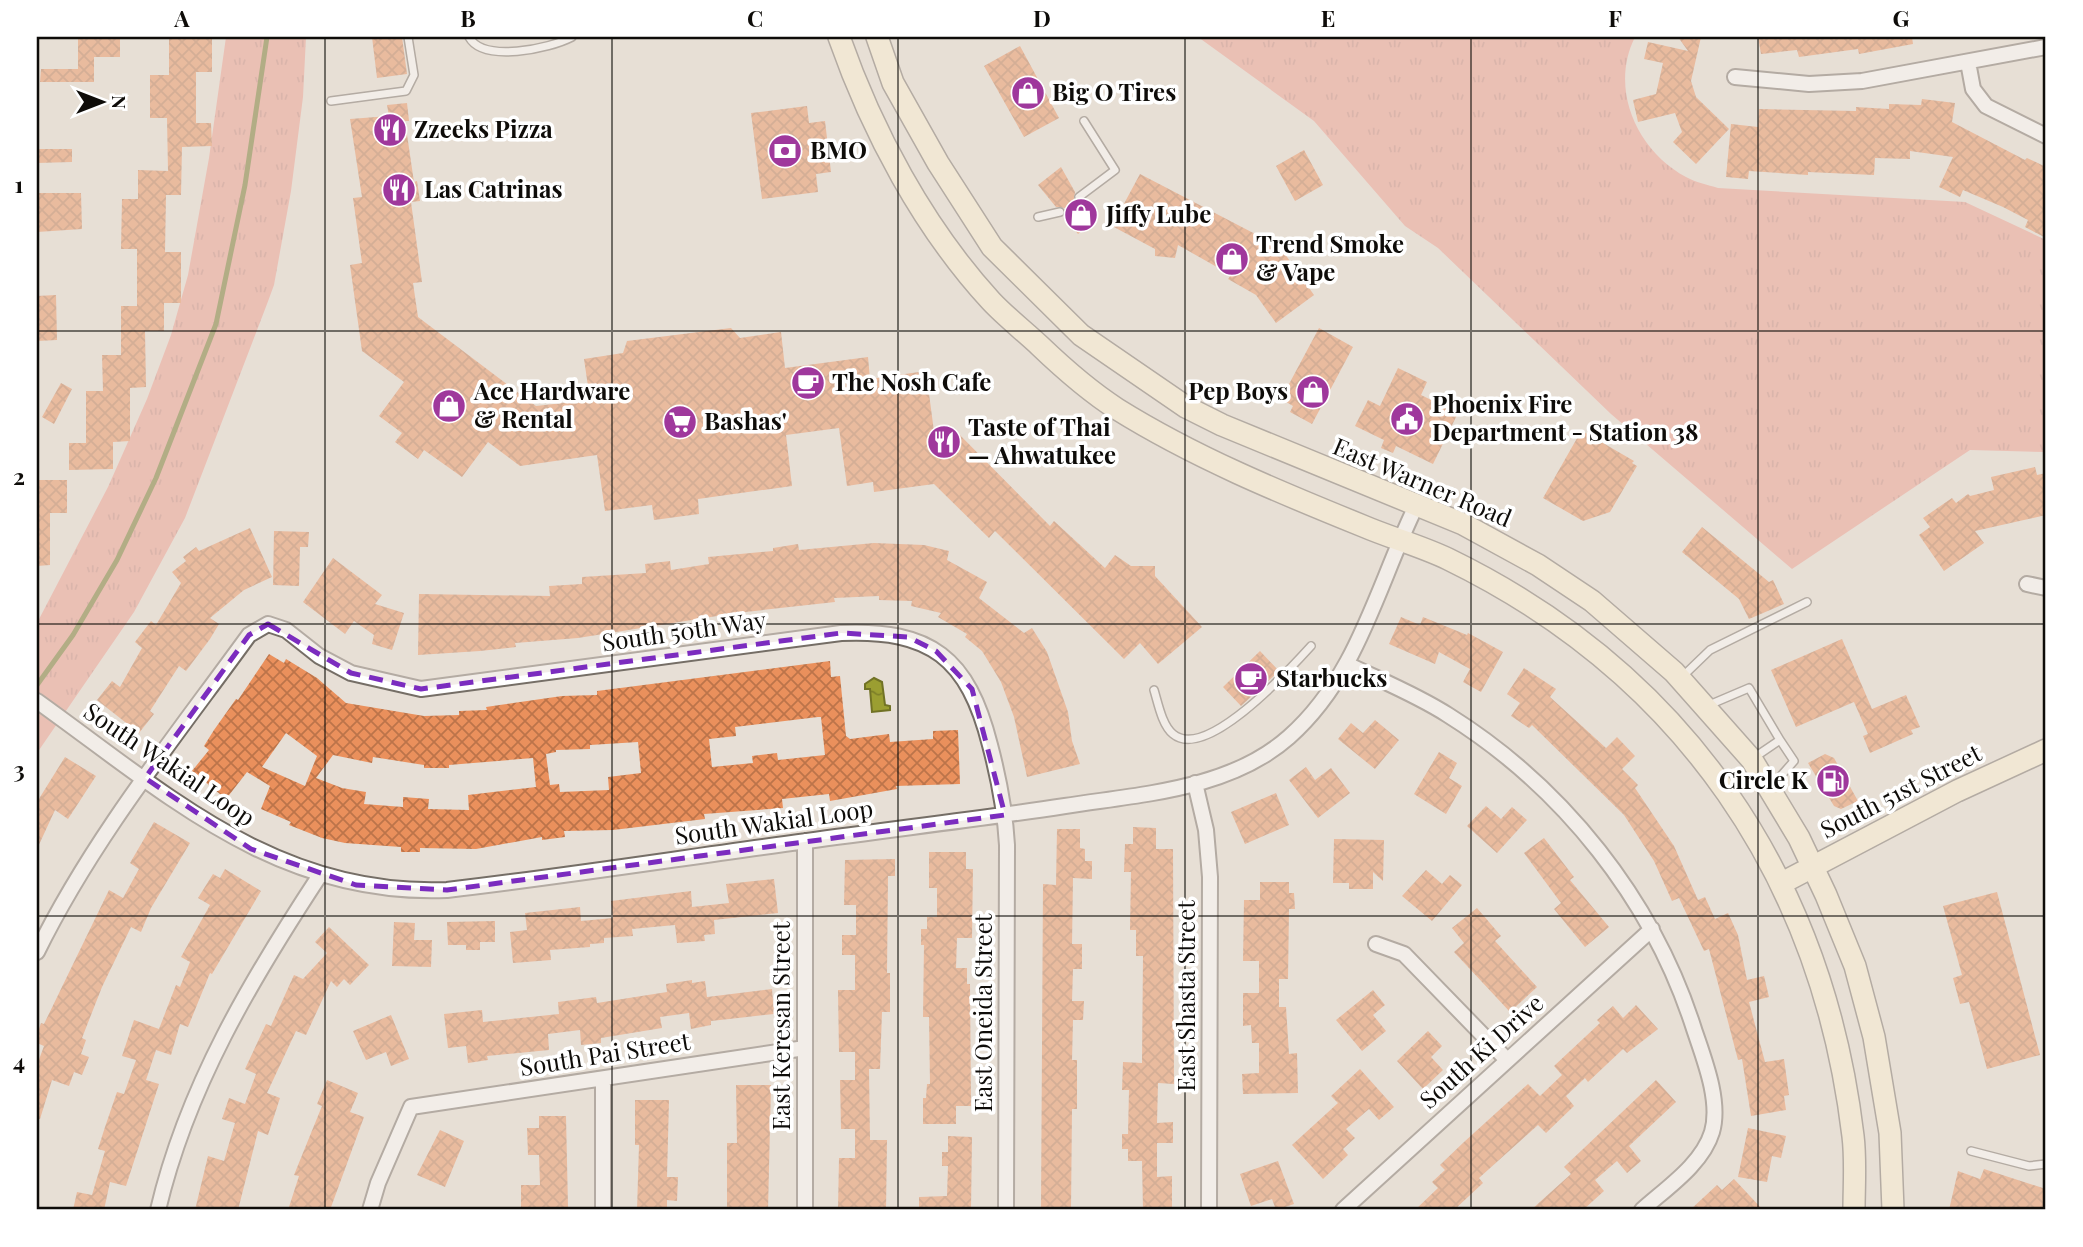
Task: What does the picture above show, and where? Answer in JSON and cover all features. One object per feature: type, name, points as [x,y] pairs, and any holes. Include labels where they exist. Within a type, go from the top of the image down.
[{"type":"main road","points":[[839,37],[859,94],[903,178],[942,237],[991,300],[1057,362],[1113,407],[1208,459],[1447,558],[1520,599],[1567,631],[1651,702],[1722,781],[1782,883],[1822,981],[1839,1048],[1854,1139],[1854,1210]]},
{"type":"main road","name":"East Warner Road","points":[[877,37],[893,83],[938,163],[992,247],[1081,335],[1186,407],[1222,425],[1463,524],[1538,565],[1592,601],[1680,679],[1752,760],[1813,866],[1855,966],[1874,1037],[1890,1133],[1893,1210]]},
{"type":"main road","points":[[1208,459],[1222,425]]},
{"type":"main road","name":"South 51st Street","points":[[1782,883],[1957,791],[2046,750]]},
{"type":"main road","points":[[1854,1176],[1891,1173]]},
{"type":"street","points":[[1735,77],[1809,84],[1862,81],[2046,47]]},
{"type":"street","points":[[1968,62],[1973,89],[1986,106],[2046,136]]},
{"type":"street","name":"South Wakial Loop","points":[[37,701],[216,829],[251,849],[320,876],[387,889],[447,890],[1005,815],[1166,791],[1224,775],[1262,756],[1289,737],[1318,708],[1349,665],[1416,506]]},
{"type":"street","points":[[2027,584],[2046,588]]},
{"type":"street","name":"South 50th Way","points":[[145,778],[249,635],[268,624],[286,630],[319,656],[351,673],[421,689],[841,633],[875,632],[908,638],[946,659],[971,689],[984,720],[1005,815]]},
{"type":"street","points":[[1349,665],[1447,714],[1500,752],[1574,821],[1614,867],[1652,929],[1682,992],[1714,1102],[1712,1132],[1694,1163],[1642,1210]]},
{"type":"street","points":[[37,951],[88,860],[145,778]]},
{"type":"street","name":"East Shasta Street","points":[[1195,783],[1206,830],[1210,877],[1209,1210]]},
{"type":"street","name":"East Oneida Street","points":[[1005,815],[1006,1210]]},
{"type":"street","name":"East Keresan Street","points":[[805,841],[805,1210]]},
{"type":"street","points":[[159,1210],[180,1135],[225,1031],[260,967],[320,876]]},
{"type":"street","name":"South Ki Drive","points":[[1343,1210],[1652,929]]},
{"type":"street","points":[[1376,944],[1404,954],[1507,1060]]},
{"type":"street","name":"South Pai Street","points":[[370,1210],[378,1182],[411,1107],[805,1048]]},
{"type":"street","points":[[603,1079],[603,1210]]},
{"type":"lane","points":[[331,101],[406,91],[414,75],[408,37]]},
{"type":"lane","points":[[469,37],[474,46],[492,53],[557,44],[572,37]]},
{"type":"lane","points":[[1079,197],[1115,170],[1084,121]]},
{"type":"lane","points":[[1038,217],[1060,212]]},
{"type":"lane","points":[[1680,679],[1710,650],[1807,603]]},
{"type":"lane","points":[[1154,690],[1167,726],[1173,734],[1189,739],[1211,732],[1245,713],[1311,646]]},
{"type":"lane","points":[[1705,707],[1749,688],[1794,761],[1769,789]]},
{"type":"lane","points":[[1752,760],[1780,740]]},
{"type":"lane","points":[[1971,1151],[2029,1166],[2046,1164]]},
{"type":"highlighted area","points":[[268,624],[351,673],[421,689],[841,633],[908,637],[936,651],[972,689],[1005,815],[447,890],[356,885],[251,849],[145,778],[249,635]]},
{"type":"green space","points":[[226,37],[306,37],[303,97],[291,191],[274,285],[185,518],[134,612],[37,753],[37,623],[108,487],[147,399],[171,335],[188,275],[209,158]]},
{"type":"green space","points":[[1198,37],[1635,37],[1625,77],[1632,117],[1641,135],[1654,151],[1669,166],[1690,179],[1718,188],[1965,202],[2046,240],[2046,452],[1970,450],[1792,569],[1611,414],[1438,248],[1405,226],[1314,121]]},
{"type":"water","points":[[874,678],[882,682],[885,705],[890,706],[890,710],[872,712],[870,689],[865,689],[865,684]]},
{"type":"building","points":[[78,37],[120,37],[120,57],[94,57],[94,82],[40,82],[41,69],[78,69]]},
{"type":"building","points":[[169,37],[212,37],[212,72],[196,72],[196,123],[211,123],[212,146],[182,147],[181,195],[166,195],[165,252],[181,252],[181,303],[164,303],[164,331],[145,331],[146,387],[130,388],[130,441],[113,442],[113,469],[69,470],[69,443],[86,443],[86,391],[103,391],[102,355],[121,355],[121,306],[137,306],[137,249],[121,249],[122,199],[138,199],[138,170],[168,171],[167,118],[150,118],[150,75],[169,75]]},
{"type":"building","points":[[372,37],[402,37],[407,74],[377,78]]},
{"type":"building","points":[[1678,37],[1701,37],[1691,81],[1696,97],[1729,129],[1696,164],[1673,142],[1682,132],[1675,113],[1638,122],[1633,100],[1656,94],[1663,63],[1644,59],[1648,42],[1688,51]]},
{"type":"building","points":[[1758,37],[1912,37],[1913,44],[1859,54],[1858,49],[1799,57],[1797,50],[1761,54]]},
{"type":"building","points":[[1020,46],[1059,118],[1024,137],[984,66]]},
{"type":"building","points":[[1922,99],[1955,103],[1952,122],[2025,160],[2027,158],[2046,167],[2046,238],[2025,227],[2028,220],[2003,207],[1963,190],[1960,197],[1939,187],[1953,157],[1910,151],[1910,159],[1875,158],[1874,175],[1808,172],[1808,175],[1749,171],[1748,179],[1726,177],[1731,124],[1758,127],[1759,109],[1889,109],[1889,104],[1921,105]]},
{"type":"building","points":[[407,103],[409,121],[405,121],[414,182],[417,181],[420,201],[411,202],[422,282],[413,283],[418,317],[536,406],[590,400],[584,359],[623,353],[627,341],[731,328],[740,338],[781,332],[785,368],[868,357],[870,379],[926,371],[935,439],[950,425],[1050,526],[1054,521],[1105,568],[1115,555],[1131,566],[1155,566],[1155,576],[1202,627],[1158,664],[1140,643],[1124,659],[995,531],[989,538],[934,484],[874,492],[873,482],[847,486],[839,428],[786,435],[792,486],[698,499],[699,514],[654,520],[652,505],[605,511],[597,455],[520,466],[488,442],[462,477],[424,450],[418,459],[395,442],[402,433],[379,416],[404,382],[362,351],[350,265],[362,263],[353,198],[362,197],[350,119],[389,116],[387,105]]},
{"type":"building","points":[[807,106],[809,123],[825,121],[831,172],[816,174],[818,192],[762,199],[751,113]]},
{"type":"building","points":[[37,149],[72,149],[72,162],[37,163]]},
{"type":"building","points":[[1304,150],[1323,185],[1295,201],[1276,166]]},
{"type":"building","points":[[1061,167],[1075,192],[1074,200],[1083,202],[1097,219],[1078,234],[1064,217],[1065,208],[1056,207],[1038,185]]},
{"type":"building","points":[[1140,174],[1280,247],[1314,295],[1276,323],[1256,295],[1228,279],[1231,275],[1178,245],[1175,258],[1155,256],[1155,249],[1112,226]]},
{"type":"building","points":[[37,193],[81,193],[82,229],[37,232]]},
{"type":"building","points":[[56,295],[57,340],[37,341],[37,296]]},
{"type":"building","points":[[1319,328],[1353,347],[1312,424],[1290,412],[1293,406],[1281,399]]},
{"type":"building","name":"Phoenix Fire Department - Station 38","points":[[1398,368],[1427,382],[1421,395],[1458,413],[1433,464],[1396,446],[1393,453],[1381,448],[1384,440],[1355,426],[1368,400],[1380,406]]},
{"type":"building","points":[[61,383],[72,389],[54,424],[42,417]]},
{"type":"building","points":[[1584,432],[1634,461],[1632,463],[1637,466],[1610,512],[1583,521],[1543,498],[1580,433]]},
{"type":"building","points":[[2035,467],[2037,475],[2046,473],[2046,515],[1975,531],[1984,543],[1944,571],[1919,535],[1930,527],[1923,518],[1952,498],[1956,503],[1968,494],[1970,496],[1994,490],[1991,477]]},
{"type":"building","points":[[37,480],[67,480],[67,513],[50,513],[50,565],[37,566]]},
{"type":"building","points":[[1702,527],[1769,582],[1773,580],[1784,604],[1749,619],[1739,599],[1682,552]]},
{"type":"building","points":[[250,528],[272,577],[244,590],[210,618],[219,624],[210,639],[186,671],[179,666],[150,711],[154,714],[139,733],[97,700],[112,681],[120,687],[142,648],[135,642],[151,621],[156,625],[181,583],[172,572],[186,561],[183,557],[196,547],[199,551]]},
{"type":"building","points":[[274,531],[309,532],[308,547],[300,547],[299,586],[273,585]]},
{"type":"building","points":[[874,543],[924,545],[949,551],[947,560],[987,582],[979,598],[1024,633],[1032,628],[1047,652],[1068,712],[1072,741],[1080,764],[1027,777],[1014,717],[1001,682],[982,651],[965,637],[967,634],[938,617],[941,613],[911,606],[912,601],[879,600],[879,596],[834,598],[835,602],[736,613],[578,638],[515,643],[516,647],[418,655],[419,594],[550,596],[549,586],[582,584],[582,577],[646,573],[645,564],[670,561],[671,570],[709,564],[708,557],[773,551],[773,548],[798,544],[799,550]]},
{"type":"building","points":[[333,558],[382,595],[375,604],[404,613],[392,650],[372,644],[374,635],[354,621],[345,634],[303,602]]},
{"type":"building","points":[[1401,617],[1420,625],[1423,617],[1467,635],[1468,633],[1503,652],[1481,692],[1463,682],[1470,669],[1439,652],[1435,664],[1389,644]]},
{"type":"building","points":[[1842,639],[1872,709],[1906,695],[1920,727],[1911,730],[1913,734],[1870,753],[1863,736],[1868,734],[1854,702],[1796,727],[1771,670]]},
{"type":"building","name":"Starbucks","points":[[1260,651],[1279,671],[1241,706],[1223,687]]},
{"type":"building","points":[[269,654],[284,663],[286,659],[317,678],[346,703],[424,716],[459,715],[459,711],[487,710],[486,707],[562,696],[597,695],[597,691],[830,661],[831,677],[840,676],[846,736],[850,739],[889,734],[890,742],[933,739],[933,731],[958,730],[960,784],[896,786],[897,789],[830,801],[829,794],[782,799],[783,808],[704,814],[705,819],[613,830],[564,831],[565,837],[542,840],[542,837],[476,849],[420,848],[420,852],[401,852],[401,847],[345,843],[322,838],[289,825],[291,822],[261,809],[270,786],[247,772],[226,799],[192,771],[209,750],[204,746],[214,730],[236,699],[238,700]],"holes":[[[821,717],[825,755],[778,760],[777,753],[752,756],[753,763],[712,767],[709,739],[736,736],[735,727]],[[286,733],[317,756],[305,786],[262,767]],[[638,742],[641,773],[608,777],[609,790],[560,792],[559,784],[550,785],[546,754],[556,750],[590,749],[590,745]],[[333,755],[372,763],[373,757],[424,765],[424,768],[449,768],[449,765],[533,758],[536,787],[468,795],[469,810],[428,809],[429,799],[403,797],[403,807],[364,804],[366,792],[342,788],[316,778]]]},
{"type":"building","points":[[1524,668],[1556,689],[1550,697],[1606,748],[1617,737],[1635,756],[1622,769],[1638,785],[1635,788],[1674,846],[1698,900],[1705,897],[1715,919],[1728,913],[1738,935],[1747,980],[1764,976],[1769,997],[1749,1002],[1765,1062],[1784,1059],[1789,1095],[1784,1096],[1786,1110],[1751,1116],[1742,1059],[1738,1060],[1709,949],[1704,951],[1679,898],[1672,901],[1654,861],[1624,815],[1532,725],[1529,728],[1511,716],[1520,703],[1507,694]]},
{"type":"building","points":[[1375,720],[1399,740],[1375,769],[1338,739],[1351,723],[1363,733]]},
{"type":"building","points":[[1439,752],[1457,763],[1449,778],[1462,786],[1446,814],[1414,794]]},
{"type":"building","points":[[1825,754],[1834,758],[1858,801],[1841,809],[1834,806],[1808,763]]},
{"type":"building","points":[[65,757],[96,776],[68,819],[55,810],[37,849],[37,802]]},
{"type":"building","points":[[1306,767],[1315,780],[1331,768],[1350,793],[1318,818],[1289,780]]},
{"type":"building","points":[[1276,793],[1289,825],[1245,844],[1231,812]]},
{"type":"building","points":[[1486,806],[1501,819],[1512,807],[1527,820],[1497,853],[1467,826]]},
{"type":"building","points":[[154,822],[190,843],[151,908],[141,932],[131,927],[102,987],[82,1038],[86,1040],[81,1054],[89,1057],[82,1075],[74,1072],[69,1086],[52,1080],[40,1119],[37,1119],[37,1065],[44,1046],[37,1043],[41,1023],[44,1024],[109,890],[123,898],[139,869],[130,863]]},
{"type":"building","points":[[1133,827],[1156,828],[1156,849],[1173,849],[1174,1084],[1158,1083],[1157,1123],[1173,1122],[1173,1143],[1157,1143],[1157,1177],[1172,1176],[1172,1210],[1143,1210],[1142,1161],[1128,1161],[1128,1149],[1122,1149],[1122,1134],[1128,1134],[1129,1090],[1122,1090],[1123,1062],[1142,1063],[1143,956],[1136,956],[1136,930],[1130,930],[1131,872],[1124,872],[1125,844],[1133,844]]},
{"type":"building","points":[[1057,829],[1080,829],[1080,848],[1085,849],[1085,861],[1092,861],[1092,879],[1073,878],[1072,944],[1082,944],[1082,969],[1073,969],[1072,1001],[1084,1001],[1083,1020],[1073,1020],[1072,1060],[1077,1060],[1077,1109],[1072,1109],[1071,1210],[1041,1210],[1043,884],[1056,885]]},
{"type":"building","points":[[1544,838],[1574,877],[1570,880],[1609,927],[1585,947],[1554,909],[1561,903],[1524,853]]},
{"type":"building","points":[[1334,839],[1384,840],[1383,881],[1373,872],[1373,889],[1349,889],[1349,883],[1333,883]]},
{"type":"building","points":[[929,852],[966,852],[966,869],[973,869],[972,938],[957,938],[956,968],[967,968],[967,984],[970,984],[971,1106],[956,1106],[956,1124],[923,1124],[923,1098],[926,1098],[927,1084],[930,1084],[929,1017],[923,1017],[924,945],[921,945],[921,929],[927,929],[927,917],[937,917],[937,888],[929,888]]},
{"type":"building","points":[[895,859],[895,876],[888,876],[887,973],[890,973],[890,1012],[882,1012],[880,1069],[869,1069],[870,1140],[887,1140],[886,1210],[838,1210],[839,1158],[855,1158],[855,1129],[841,1129],[840,1080],[855,1080],[855,1052],[839,1052],[838,990],[855,990],[855,955],[842,955],[842,935],[856,935],[856,905],[844,905],[845,860]]},
{"type":"building","points":[[225,869],[261,891],[212,974],[210,973],[188,1027],[180,1024],[171,1055],[156,1050],[146,1080],[159,1084],[126,1186],[110,1182],[104,1210],[73,1210],[77,1192],[92,1195],[105,1151],[98,1149],[105,1127],[117,1092],[124,1094],[136,1060],[122,1056],[134,1020],[159,1029],[176,985],[180,987],[190,962],[181,957],[210,905],[198,898],[213,874],[220,878]]},
{"type":"building","points":[[1426,870],[1442,884],[1450,875],[1462,885],[1432,921],[1402,896]]},
{"type":"building","points":[[774,879],[778,913],[714,920],[715,934],[704,935],[705,941],[677,943],[675,925],[632,929],[633,936],[604,938],[604,943],[590,944],[590,947],[550,950],[551,960],[513,963],[510,932],[527,930],[525,913],[580,907],[581,921],[613,918],[611,901],[691,891],[692,907],[729,903],[726,884]]},
{"type":"building","points":[[1260,882],[1289,882],[1289,893],[1294,893],[1295,909],[1289,909],[1288,979],[1279,979],[1279,1007],[1286,1007],[1289,1054],[1297,1053],[1298,1093],[1243,1094],[1242,1074],[1259,1073],[1259,1043],[1252,1043],[1251,1025],[1243,1026],[1243,993],[1259,993],[1259,961],[1243,961],[1244,900],[1260,900]]},
{"type":"building","points":[[1997,892],[2040,1055],[1987,1069],[1969,1002],[1960,1004],[1953,978],[1962,975],[1943,906]]},
{"type":"building","points":[[1477,908],[1501,936],[1495,941],[1537,987],[1510,1012],[1454,952],[1464,943],[1452,928]]},
{"type":"building","points":[[495,921],[495,942],[480,942],[480,950],[466,950],[466,945],[448,945],[447,922]]},
{"type":"building","points":[[394,922],[415,923],[414,940],[432,940],[431,967],[392,966]]},
{"type":"building","points":[[329,927],[369,965],[350,985],[344,979],[337,987],[331,981],[306,1035],[296,1031],[267,1093],[280,1098],[268,1135],[258,1131],[238,1210],[195,1210],[208,1156],[224,1161],[235,1123],[222,1119],[229,1098],[245,1104],[256,1074],[245,1069],[266,1024],[271,1026],[294,975],[303,979],[327,953],[315,942]]},
{"type":"building","points":[[692,980],[692,983],[705,981],[707,997],[772,989],[774,1014],[711,1021],[711,1025],[691,1029],[689,1013],[660,1017],[662,1028],[601,1038],[601,1043],[581,1045],[580,1030],[548,1034],[549,1050],[487,1056],[488,1060],[468,1063],[466,1046],[448,1048],[444,1014],[482,1010],[483,1022],[559,1014],[558,1002],[596,997],[597,1003],[667,992],[666,984]]},
{"type":"building","points":[[1373,990],[1385,1005],[1373,1015],[1386,1031],[1362,1051],[1336,1020]]},
{"type":"building","points":[[1636,1005],[1658,1029],[1627,1053],[1623,1049],[1588,1082],[1585,1078],[1566,1096],[1574,1106],[1546,1133],[1538,1125],[1479,1178],[1483,1183],[1454,1210],[1415,1210],[1438,1188],[1432,1182],[1445,1170],[1440,1165],[1464,1142],[1528,1084],[1540,1096],[1562,1075],[1554,1066],[1600,1023],[1597,1020],[1613,1006],[1623,1018]]},
{"type":"building","points":[[391,1015],[409,1059],[391,1066],[386,1052],[366,1060],[353,1031]]},
{"type":"building","points":[[1428,1031],[1442,1046],[1431,1057],[1443,1070],[1423,1089],[1397,1061]]},
{"type":"building","points":[[1360,1069],[1394,1107],[1379,1120],[1369,1109],[1346,1129],[1355,1138],[1343,1149],[1348,1155],[1323,1179],[1292,1145],[1338,1103],[1331,1096]]},
{"type":"building","points":[[327,1080],[358,1093],[350,1112],[364,1117],[330,1210],[288,1210],[299,1176],[294,1175],[322,1106],[317,1104]]},
{"type":"building","points":[[1656,1080],[1676,1102],[1629,1146],[1641,1161],[1627,1173],[1617,1161],[1595,1180],[1604,1191],[1583,1210],[1531,1210],[1571,1174],[1564,1167]]},
{"type":"building","points":[[736,1085],[771,1085],[768,1210],[727,1210],[727,1143],[737,1143]]},
{"type":"building","points":[[635,1100],[669,1100],[667,1177],[678,1177],[677,1201],[667,1200],[667,1210],[637,1210],[639,1145],[635,1145]]},
{"type":"building","points":[[539,1116],[566,1116],[568,1207],[556,1207],[556,1210],[521,1207],[521,1185],[540,1185],[539,1155],[528,1155],[527,1128],[539,1128]]},
{"type":"building","points":[[1748,1128],[1786,1136],[1781,1158],[1772,1156],[1767,1182],[1738,1177]]},
{"type":"building","points":[[440,1130],[464,1141],[445,1187],[417,1175]]},
{"type":"building","points":[[948,1136],[972,1137],[971,1210],[919,1210],[919,1197],[947,1196],[948,1166],[942,1166],[942,1152],[948,1152]]},
{"type":"building","points":[[1278,1161],[1294,1204],[1276,1210],[1272,1199],[1251,1206],[1240,1174]]},
{"type":"building","points":[[1984,1169],[2046,1189],[2046,1210],[1949,1210],[1958,1171],[1980,1179]]},
{"type":"building","points":[[1734,1179],[1763,1210],[1690,1210],[1717,1185],[1722,1190]]},
{"type":"waterway","points":[[37,685],[73,635],[117,560],[156,478],[216,324],[245,185],[267,37]]},
{"type":"place","name":"Big O Tires","points":[[1028,93]]},
{"type":"place","name":"Zzeeks Pizza","points":[[390,130]]},
{"type":"place","name":"BMO","points":[[785,151]]},
{"type":"place","name":"Las Catrinas","points":[[399,190]]},
{"type":"place","name":"Jiffy Lube","points":[[1081,215]]},
{"type":"place","name":"Trend Smoke & Vape","points":[[1232,259]]},
{"type":"place","name":"The Nosh Cafe","points":[[808,383]]},
{"type":"place","name":"Pep Boys","points":[[1313,392]]},
{"type":"place","name":"Ace Hardware & Rental","points":[[449,406]]},
{"type":"place","name":"Phoenix Fire Department - Station 38","points":[[1407,419]]},
{"type":"place","name":"Bashas'","points":[[680,422]]},
{"type":"place","name":"Taste of Thai — Ahwatukee","points":[[944,442]]},
{"type":"place","name":"Starbucks","points":[[1251,679]]},
{"type":"place","name":"Circle K","points":[[1833,781]]}]
